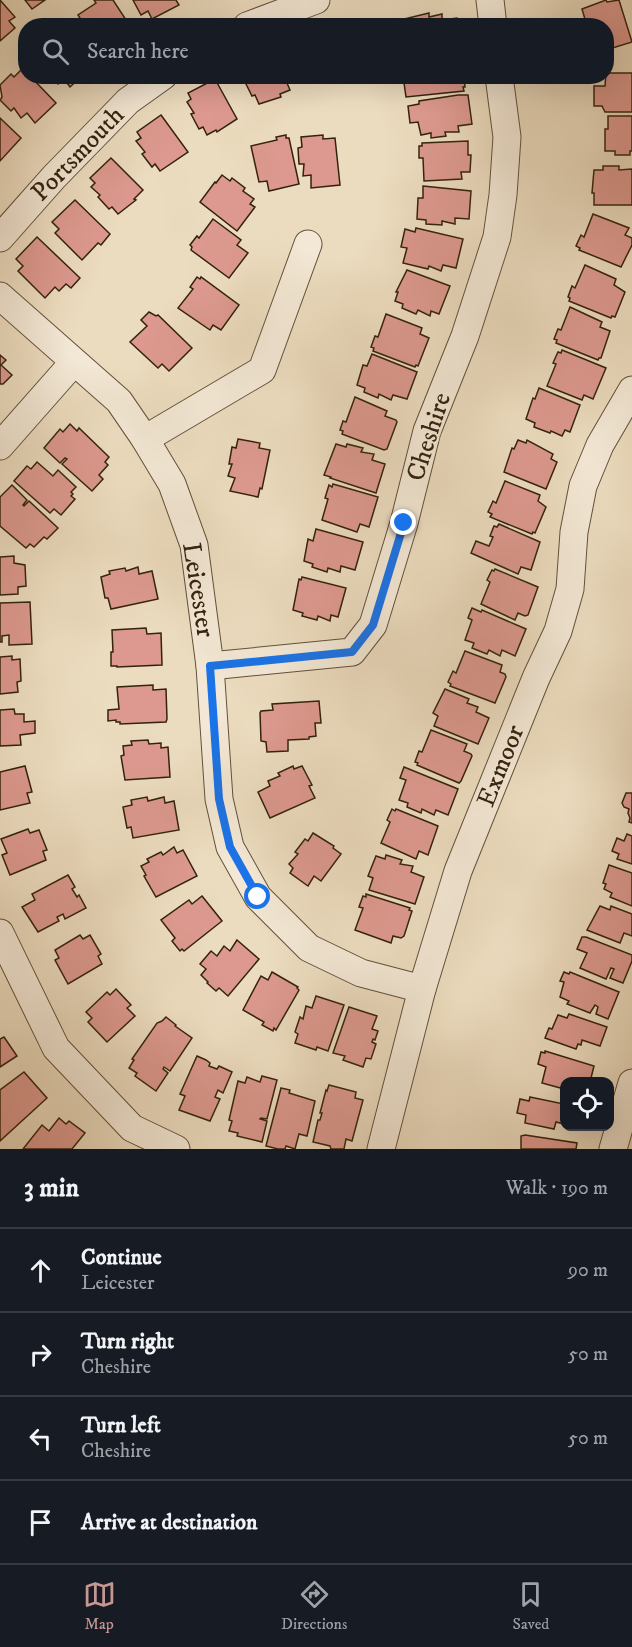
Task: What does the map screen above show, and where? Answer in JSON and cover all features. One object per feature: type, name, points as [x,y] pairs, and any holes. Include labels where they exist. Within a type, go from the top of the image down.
[{"type":"street","points":[[268,18],[316,0]]},
{"type":"street","points":[[490,0],[492,18]]},
{"type":"street","name":"Portsmouth","points":[[0,238],[54,177],[128,101],[152,84]]},
{"type":"street","name":"Cheshire","points":[[210,666],[352,652],[373,625],[404,523],[427,432],[465,336],[497,237],[507,137],[500,84]]},
{"type":"street","points":[[145,439],[262,370],[308,244]]},
{"type":"street","name":"Leicester","points":[[0,296],[119,401],[172,484],[194,545],[210,666],[219,799],[230,847],[258,897],[309,948],[362,973],[422,989]]},
{"type":"street","points":[[0,446],[74,362]]},
{"type":"street","name":"Exmoor","points":[[381,1149],[422,989],[458,871],[558,631],[570,589],[574,532],[583,486],[600,445],[632,390]]},
{"type":"street","points":[[0,933],[56,1048],[132,1128],[176,1149]]},
{"type":"street","points":[[614,1149],[632,1083]]},
{"type":"building","points":[[0,0],[15,17],[9,21],[15,28],[0,41]]},
{"type":"building","points":[[25,0],[45,0],[32,9]]},
{"type":"building","points":[[94,0],[113,0],[125,18],[80,18],[78,15],[96,3]]},
{"type":"building","points":[[133,0],[176,0],[179,5],[154,18],[152,18],[148,11],[141,15]]},
{"type":"building","points":[[606,0],[607,2],[619,0],[632,42],[614,48],[614,18],[585,18],[582,9]]},
{"type":"building","points":[[429,13],[429,17],[442,14],[442,18],[408,18]]},
{"type":"building","points":[[18,73],[18,84],[38,84],[56,103],[35,123],[27,113],[21,118],[14,108],[11,111],[0,100],[2,97],[0,85],[11,74],[14,77]]},
{"type":"building","points":[[614,73],[632,73],[632,112],[605,112],[602,106],[594,106],[594,86],[605,86],[605,84],[614,84]]},
{"type":"building","points":[[205,84],[218,84],[237,119],[217,132],[216,130],[207,135],[203,127],[199,129],[191,114],[194,113],[187,102],[191,99],[188,93]]},
{"type":"building","points":[[246,84],[287,84],[290,90],[280,94],[281,97],[259,104],[255,95],[252,96]]},
{"type":"building","points":[[404,84],[465,84],[464,91],[406,97]]},
{"type":"building","points":[[468,95],[472,124],[458,126],[459,132],[445,132],[446,136],[431,138],[431,133],[421,135],[418,122],[410,123],[408,106],[419,104],[419,101]]},
{"type":"building","points":[[161,115],[188,152],[160,171],[155,164],[152,167],[142,154],[145,152],[136,141],[141,138],[137,132]]},
{"type":"building","points":[[608,116],[632,116],[630,155],[615,155],[615,151],[605,151],[605,129],[608,129]]},
{"type":"building","points":[[0,118],[21,138],[0,161]]},
{"type":"building","points":[[286,135],[286,138],[289,138],[299,184],[269,191],[267,181],[259,182],[251,146],[277,140],[276,137]]},
{"type":"building","points":[[323,135],[323,139],[335,138],[340,185],[311,188],[311,175],[303,176],[304,164],[299,164],[298,148],[302,147],[301,137]]},
{"type":"building","points":[[468,141],[468,155],[471,155],[470,172],[461,172],[462,179],[424,181],[423,158],[419,158],[419,146],[422,146],[422,143]]},
{"type":"building","points":[[111,158],[143,190],[134,199],[136,200],[118,214],[112,207],[109,209],[98,197],[100,195],[91,187],[95,183],[90,178]]},
{"type":"building","points":[[603,166],[619,166],[619,170],[632,169],[632,205],[594,205],[594,193],[592,193],[594,170],[603,170]]},
{"type":"building","points":[[222,175],[230,181],[232,178],[245,188],[243,191],[254,199],[250,204],[255,207],[237,231],[200,202]]},
{"type":"building","points":[[423,186],[471,191],[469,219],[455,218],[455,224],[442,221],[442,225],[426,224],[426,220],[417,219],[418,198],[423,198]]},
{"type":"building","points":[[75,200],[110,234],[101,245],[98,243],[82,260],[55,233],[59,229],[52,222]]},
{"type":"building","points":[[593,214],[629,228],[625,235],[632,238],[632,245],[621,267],[579,250],[580,248],[576,246],[581,235],[584,237]]},
{"type":"building","points":[[213,219],[241,240],[237,245],[248,253],[229,278],[191,250],[190,245],[197,236],[199,238]]},
{"type":"building","points":[[416,228],[463,239],[456,268],[443,265],[441,271],[429,266],[428,269],[403,263],[407,248],[401,247],[405,229],[415,232]]},
{"type":"building","points":[[37,237],[80,278],[71,288],[66,284],[59,291],[55,287],[45,298],[18,271],[23,266],[16,259]]},
{"type":"building","points":[[585,265],[616,279],[614,285],[625,292],[615,317],[611,318],[569,301],[572,286],[575,288]]},
{"type":"building","points":[[407,270],[450,286],[439,314],[431,311],[430,316],[418,310],[416,314],[402,308],[403,304],[395,301],[398,292],[396,292]]},
{"type":"building","points":[[197,277],[200,279],[201,277],[239,305],[221,330],[213,325],[210,330],[178,308],[193,289],[190,287]]},
{"type":"building","points":[[570,307],[602,322],[600,327],[610,331],[601,358],[598,360],[556,343],[557,340],[554,339],[558,329],[561,330]]},
{"type":"building","points":[[149,312],[158,315],[192,348],[169,371],[162,364],[158,368],[130,342],[147,326],[141,320]]},
{"type":"building","points":[[386,314],[422,328],[420,334],[429,338],[418,366],[415,367],[373,351],[374,348],[371,347],[375,336],[378,337]]},
{"type":"building","points":[[562,350],[606,368],[593,399],[584,395],[582,400],[547,386],[556,364],[553,363],[558,352],[561,353]]},
{"type":"building","points":[[372,354],[417,372],[407,399],[393,395],[391,400],[379,394],[378,398],[364,392],[365,388],[357,385],[363,365],[367,366]]},
{"type":"building","points":[[0,355],[6,360],[1,365],[12,375],[3,384],[0,384]]},
{"type":"building","points":[[539,388],[580,405],[570,432],[565,430],[562,436],[551,431],[550,433],[534,427],[535,423],[526,419]]},
{"type":"building","points":[[355,397],[387,411],[385,416],[396,420],[387,449],[384,450],[342,434],[343,431],[340,430],[343,421],[346,422]]},
{"type":"building","points":[[70,424],[77,431],[79,428],[109,457],[105,462],[108,465],[99,475],[103,479],[92,491],[62,464],[67,459],[65,458],[60,463],[44,448],[60,429],[63,432]]},
{"type":"building","points":[[238,439],[260,443],[259,448],[270,450],[262,489],[260,488],[258,497],[230,491],[235,478],[228,476],[232,464],[229,464],[232,447],[236,448]]},
{"type":"building","points":[[518,440],[526,443],[527,440],[553,454],[551,459],[557,462],[546,489],[504,472],[512,448],[514,449]]},
{"type":"building","points":[[336,444],[363,448],[361,452],[374,454],[372,460],[385,464],[376,493],[324,475]]},
{"type":"building","points":[[37,462],[53,476],[58,470],[76,487],[71,492],[73,494],[71,496],[75,499],[61,515],[54,509],[50,513],[14,481],[27,466],[31,469]]},
{"type":"building","points":[[505,481],[540,495],[538,501],[546,507],[535,533],[532,534],[490,517],[492,514],[488,512],[493,501],[496,503]]},
{"type":"building","points":[[333,484],[378,497],[369,527],[360,524],[357,532],[322,520],[328,499],[325,498],[329,485],[332,487]]},
{"type":"building","points":[[12,485],[27,500],[24,506],[29,501],[58,528],[34,547],[30,544],[26,548],[0,526],[0,497]]},
{"type":"building","points":[[499,524],[540,542],[531,570],[521,567],[518,574],[471,553],[476,541],[489,546],[494,526],[497,527]]},
{"type":"building","points":[[316,529],[363,542],[355,570],[341,566],[340,572],[328,568],[327,572],[312,567],[313,564],[304,561],[308,539],[313,541]]},
{"type":"building","points":[[14,556],[14,563],[25,565],[26,586],[18,587],[18,594],[0,595],[0,557]]},
{"type":"building","points":[[138,567],[139,574],[152,571],[158,599],[111,609],[108,598],[105,598],[101,577],[110,574],[109,571],[125,568],[126,571]]},
{"type":"building","points":[[495,569],[538,587],[528,615],[518,613],[515,620],[481,604],[490,582],[487,580],[492,570]]},
{"type":"building","points":[[302,577],[346,588],[338,617],[331,615],[330,621],[318,616],[317,620],[302,616],[303,613],[293,610],[299,579],[301,580]]},
{"type":"building","points":[[30,602],[32,644],[9,645],[9,635],[2,636],[2,642],[0,642],[0,603]]},
{"type":"building","points":[[472,608],[526,629],[515,656],[502,650],[500,656],[489,650],[487,654],[472,648],[474,643],[465,640],[472,620],[468,618]]},
{"type":"building","points":[[146,628],[147,634],[161,633],[162,665],[111,666],[112,630]]},
{"type":"building","points":[[465,651],[502,665],[500,672],[506,677],[495,703],[450,686],[448,682],[453,671],[456,673]]},
{"type":"building","points":[[12,656],[12,660],[20,659],[21,681],[17,682],[18,692],[0,694],[0,657]]},
{"type":"building","points":[[153,685],[153,690],[166,689],[166,722],[120,724],[116,720],[108,721],[108,710],[119,709],[117,687]]},
{"type":"building","points":[[445,689],[469,699],[467,703],[478,707],[476,712],[489,718],[478,744],[434,726],[438,716],[433,713]]},
{"type":"building","points":[[319,701],[321,723],[315,723],[316,736],[309,737],[309,739],[288,740],[288,751],[267,752],[266,742],[261,741],[261,711],[273,710],[272,704]]},
{"type":"building","points":[[14,709],[15,714],[24,714],[24,722],[35,721],[35,733],[20,735],[21,745],[0,746],[0,710]]},
{"type":"building","points":[[431,730],[467,744],[464,751],[472,756],[459,783],[417,765],[418,763],[415,762]]},
{"type":"building","points":[[148,740],[149,744],[161,743],[161,748],[168,747],[170,777],[125,780],[121,756],[124,755],[123,746],[132,745],[131,741]]},
{"type":"building","points":[[25,766],[32,792],[27,793],[30,803],[0,810],[0,772]]},
{"type":"building","points":[[293,766],[294,769],[302,766],[312,785],[309,786],[315,798],[270,818],[258,792],[270,786],[268,781],[280,776],[278,773]]},
{"type":"building","points":[[404,767],[458,789],[448,815],[436,810],[434,815],[422,809],[421,813],[407,807],[408,803],[399,800],[406,780],[400,778]]},
{"type":"building","points":[[626,793],[632,793],[632,823],[629,822],[629,809],[622,803]]},
{"type":"building","points":[[147,797],[148,801],[164,797],[165,803],[174,801],[179,830],[133,838],[131,827],[127,828],[123,807],[132,805],[131,800]]},
{"type":"building","points":[[392,809],[438,826],[428,855],[419,851],[416,859],[381,843],[390,822],[387,820]]},
{"type":"building","points":[[28,829],[30,833],[39,830],[47,850],[43,851],[46,860],[10,875],[2,855],[7,853],[1,839]]},
{"type":"building","points":[[313,833],[334,846],[333,848],[341,854],[321,881],[314,876],[308,886],[290,873],[293,868],[289,864],[298,854],[295,852],[305,839],[308,841]]},
{"type":"building","points":[[627,834],[632,836],[632,864],[617,859],[619,854],[612,851],[617,838],[624,841]]},
{"type":"building","points":[[174,847],[177,853],[183,850],[197,876],[156,897],[141,866],[149,862],[147,859],[161,852],[163,855]]},
{"type":"building","points":[[386,855],[402,860],[400,864],[413,866],[411,872],[424,877],[415,904],[369,890],[373,878],[368,876],[376,856],[385,859]]},
{"type":"building","points":[[609,865],[632,873],[632,906],[610,897],[612,893],[604,889],[606,884],[603,883]]},
{"type":"building","points":[[68,875],[75,887],[72,889],[77,897],[79,895],[86,908],[65,919],[63,914],[57,917],[59,921],[38,932],[22,907],[35,900],[32,894]]},
{"type":"building","points":[[366,894],[410,908],[409,910],[412,911],[404,936],[401,938],[393,936],[391,943],[355,930],[363,908],[359,907]]},
{"type":"building","points":[[202,896],[222,921],[184,951],[182,949],[180,951],[172,941],[175,938],[161,920],[189,900],[192,904]]},
{"type":"building","points":[[600,906],[610,910],[611,906],[632,914],[632,936],[624,933],[620,943],[587,930]]},
{"type":"building","points":[[80,935],[83,939],[90,935],[101,954],[98,956],[102,964],[68,984],[55,960],[59,958],[55,950]]},
{"type":"building","points":[[582,937],[632,955],[632,961],[623,983],[610,978],[614,969],[611,968],[606,979],[580,968],[587,953],[577,949]]},
{"type":"building","points":[[237,940],[259,959],[228,996],[219,988],[216,991],[207,983],[201,975],[206,969],[200,964],[211,951],[217,956],[224,946],[230,951]]},
{"type":"building","points":[[272,972],[298,987],[299,990],[276,1030],[274,1028],[273,1031],[262,1025],[264,1022],[243,1010],[261,976],[268,980]]},
{"type":"building","points":[[564,972],[569,974],[570,972],[619,992],[608,1019],[596,1014],[598,1007],[595,1005],[590,1013],[567,1004],[569,1001],[560,997],[564,982],[560,981]]},
{"type":"building","points":[[116,989],[131,1005],[127,1008],[135,1016],[107,1042],[88,1022],[92,1018],[86,1012],[107,992],[110,995]]},
{"type":"building","points":[[316,996],[344,1005],[328,1051],[317,1047],[316,1050],[295,1043],[298,1034],[295,1032],[300,1017],[303,1019],[306,1006],[312,1008]]},
{"type":"building","points":[[349,1007],[377,1016],[372,1029],[378,1031],[372,1042],[376,1044],[371,1059],[366,1058],[363,1067],[343,1060],[345,1056],[333,1053]]},
{"type":"building","points":[[569,1014],[607,1027],[600,1046],[582,1040],[581,1045],[578,1044],[576,1049],[545,1038],[558,1015],[567,1018]]},
{"type":"building","points":[[166,1017],[192,1038],[170,1071],[164,1067],[163,1069],[168,1073],[156,1091],[135,1076],[137,1073],[129,1068],[134,1060],[132,1059],[157,1023]]},
{"type":"building","points":[[4,1037],[17,1056],[0,1067],[0,1039]]},
{"type":"building","points":[[545,1051],[594,1066],[591,1077],[560,1077],[560,1088],[542,1083],[546,1067],[538,1064],[541,1052],[545,1053]]},
{"type":"building","points":[[197,1056],[210,1063],[209,1066],[217,1069],[219,1066],[232,1072],[223,1093],[218,1090],[215,1097],[220,1099],[210,1121],[179,1110],[185,1096],[180,1094]]},
{"type":"building","points":[[24,1072],[47,1098],[0,1141],[0,1090]]},
{"type":"building","points":[[262,1076],[277,1080],[267,1119],[260,1119],[267,1121],[262,1142],[237,1136],[238,1133],[229,1131],[232,1121],[229,1120],[238,1081],[245,1083],[247,1077],[260,1082]]},
{"type":"building","points":[[329,1085],[356,1092],[355,1098],[363,1100],[352,1141],[346,1139],[344,1149],[331,1149],[330,1146],[313,1142]]},
{"type":"building","points":[[281,1088],[290,1090],[289,1093],[315,1101],[307,1136],[299,1134],[295,1149],[286,1146],[285,1149],[278,1149],[266,1146]]},
{"type":"building","points":[[530,1097],[560,1103],[560,1123],[556,1122],[554,1129],[525,1123],[526,1115],[517,1113],[520,1099],[529,1101]]},
{"type":"building","points":[[59,1118],[66,1124],[69,1121],[85,1133],[72,1149],[23,1149],[42,1125],[49,1131]]},
{"type":"building","points":[[521,1136],[577,1143],[576,1149],[521,1149]]},
{"type":"route","points":[[258,897],[230,847],[219,799],[210,666],[352,652],[373,625],[404,523]]}]
